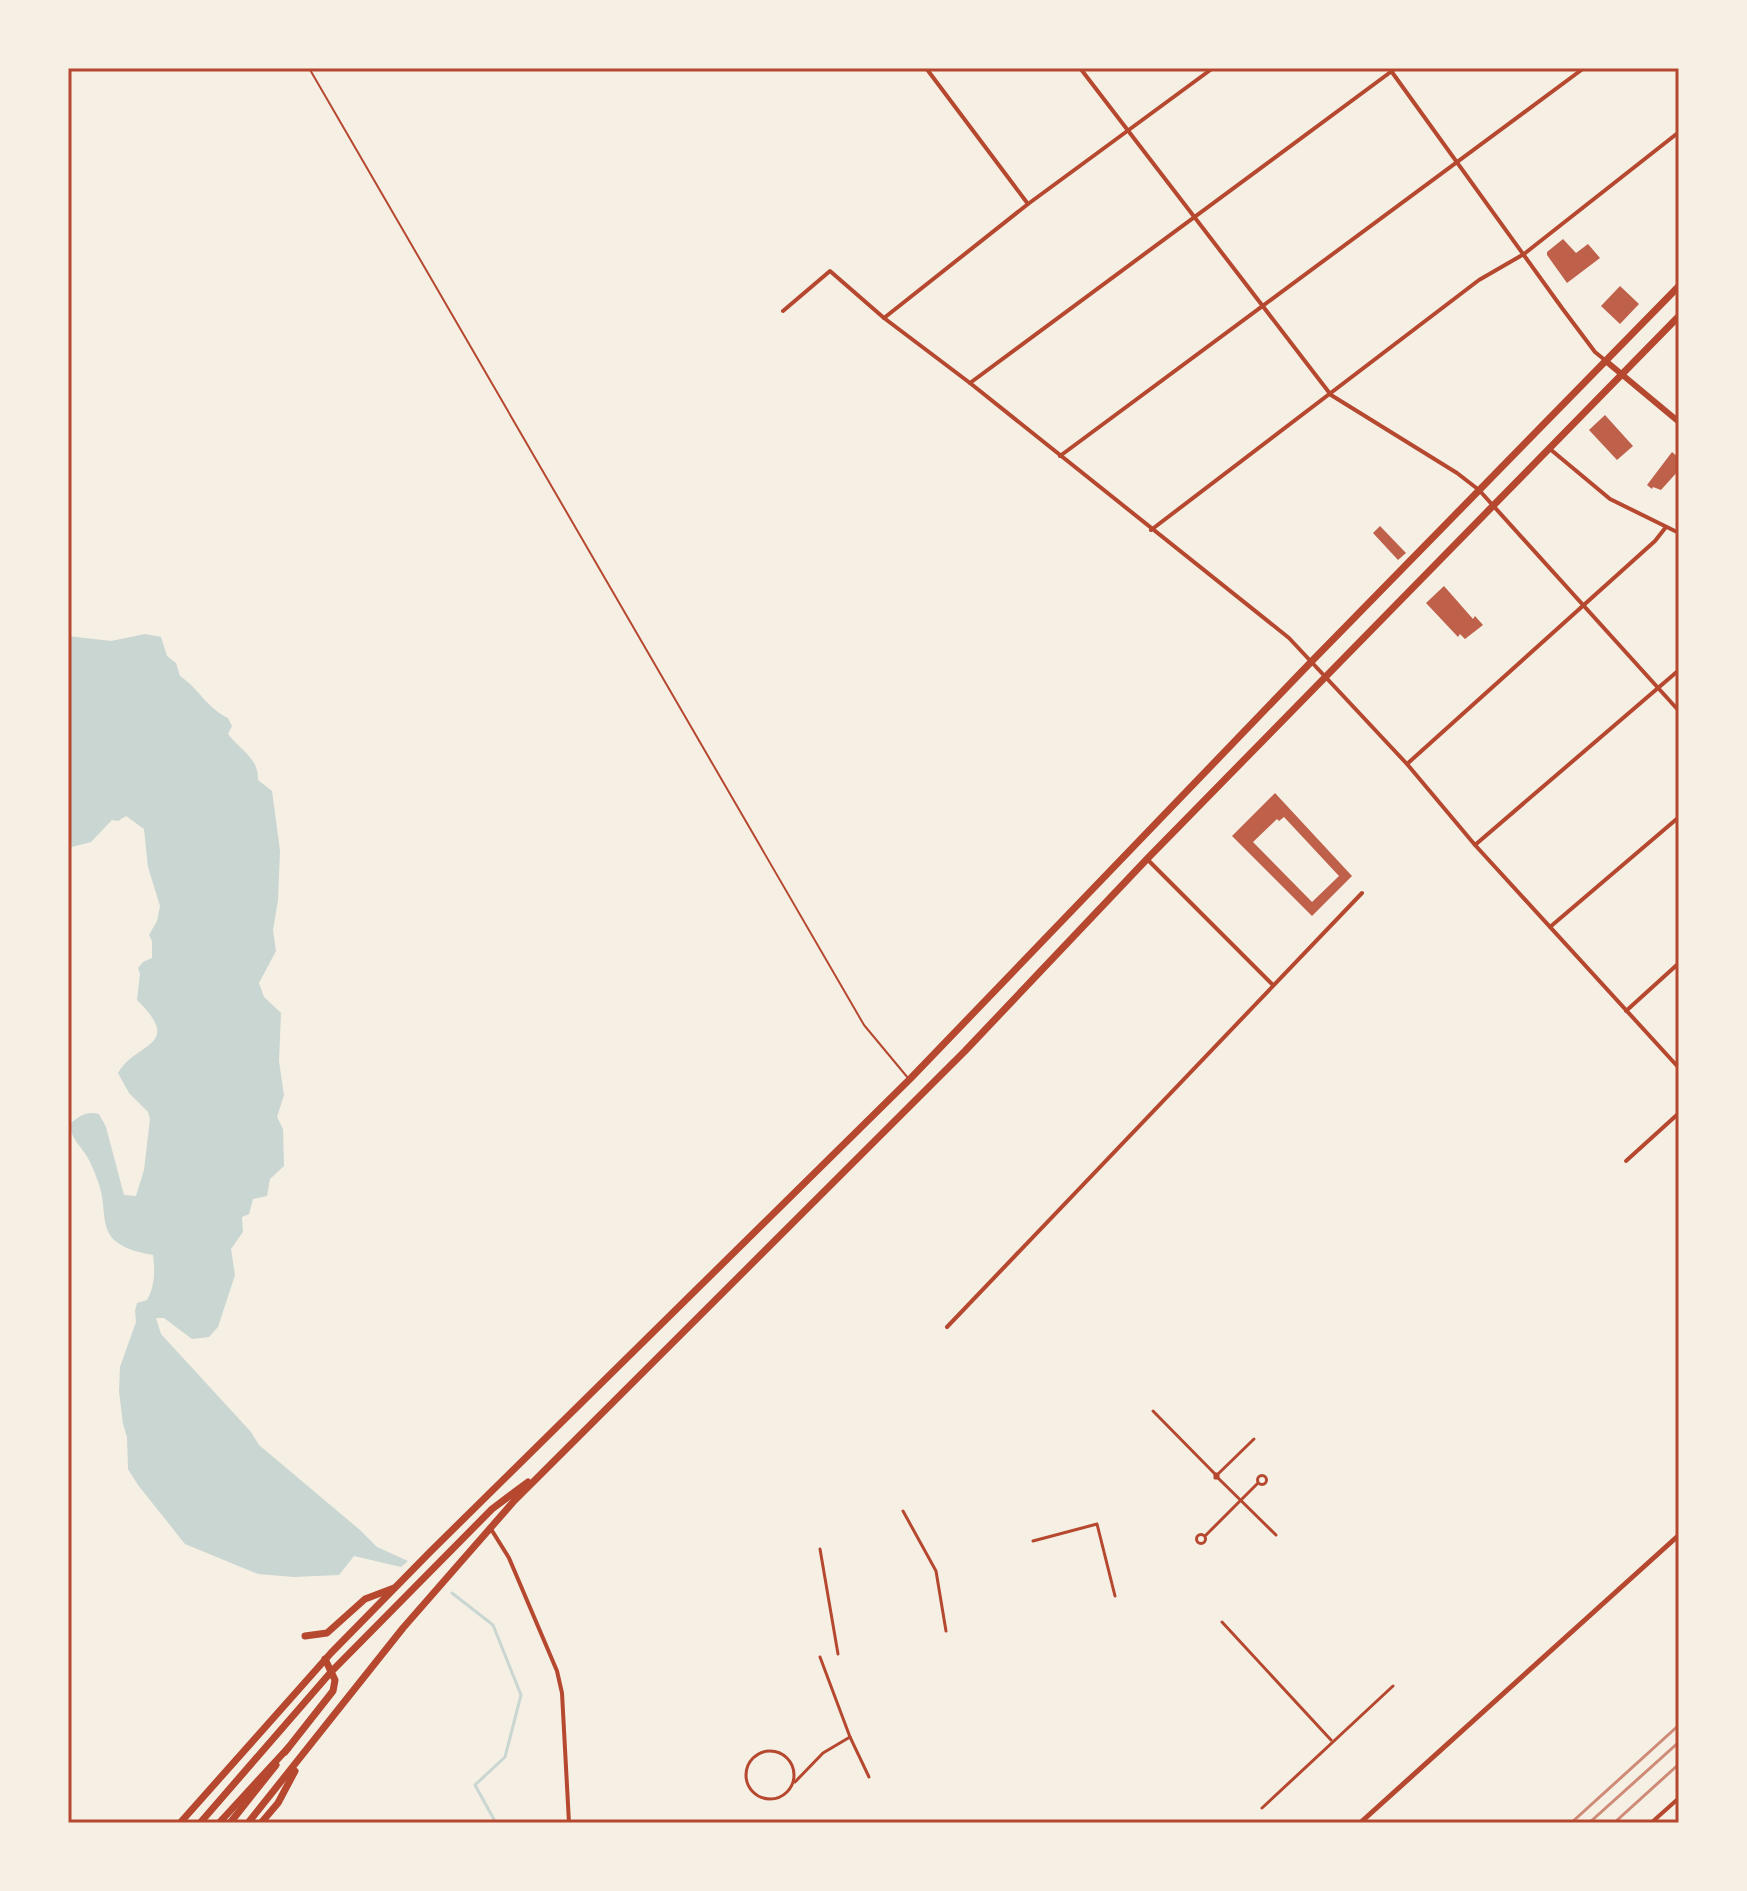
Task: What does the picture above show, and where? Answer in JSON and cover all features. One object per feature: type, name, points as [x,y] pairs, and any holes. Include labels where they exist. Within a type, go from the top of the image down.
[{"type":"highway","points":[[180,1823],[325,1659],[910,1079],[1311,662],[1679,286]]},
{"type":"highway","points":[[248,1823],[382,1654],[490,1527],[965,1051],[1147,859],[1679,316]]},
{"type":"highway","points":[[200,1823],[331,1672],[492,1509],[548,1466]]},
{"type":"highway","points":[[305,1636],[327,1633],[365,1599],[396,1588]]},
{"type":"highway","points":[[230,1823],[331,1696],[335,1684],[325,1659]]},
{"type":"highway","points":[[219,1823],[288,1748]]},
{"type":"highway","points":[[261,1823],[278,1803],[303,1756]]},
{"type":"main road","points":[[1607,362],[1679,422]]},
{"type":"street","points":[[926,68],[1028,204]]},
{"type":"street","points":[[1080,68],[1330,394],[1479,490],[1679,711]]},
{"type":"street","points":[[884,318],[1028,204],[1213,68]]},
{"type":"street","points":[[1060,456],[1584,68]]},
{"type":"street","points":[[970,383],[1392,69],[1595,352],[1607,362]]},
{"type":"street","points":[[1151,530],[1479,280],[1524,254],[1679,132]]},
{"type":"street","points":[[783,311],[830,271],[884,318],[1289,638],[1407,764],[1475,845],[1679,1068]]},
{"type":"street","points":[[1550,449],[1603,494],[1679,533]]},
{"type":"street","points":[[1407,764],[1655,541],[1666,527]]},
{"type":"street","points":[[1475,845],[1679,670]]},
{"type":"street","points":[[1550,927],[1679,817]]},
{"type":"street","points":[[1147,859],[1272,984]]},
{"type":"street","points":[[947,1327],[1362,893]]},
{"type":"street","points":[[1626,1011],[1679,963]]},
{"type":"street","points":[[1626,1161],[1679,1113]]},
{"type":"street","points":[[1153,1411],[1276,1535]]},
{"type":"street","points":[[1217,1476],[1254,1439]]},
{"type":"street","points":[[1205,1536],[1258,1483]]},
{"type":"street","points":[[903,1511],[936,1571],[946,1631]]},
{"type":"street","points":[[1033,1541],[1097,1524],[1115,1596]]},
{"type":"street","points":[[490,1527],[509,1558],[557,1671],[562,1693],[569,1823]]},
{"type":"street","points":[[1360,1823],[1679,1535]]},
{"type":"street","points":[[820,1549],[838,1654]]},
{"type":"street","points":[[1222,1622],[1332,1742]]},
{"type":"street","points":[[820,1657],[850,1737],[869,1777]]},
{"type":"street","points":[[1262,1808],[1393,1686]]},
{"type":"street","points":[[793,1784],[793,1766],[779,1752],[760,1753],[747,1766],[748,1785],[761,1798],[780,1798],[823,1753],[850,1737]]},
{"type":"street","points":[[1651,1823],[1679,1798]]},
{"type":"lane","points":[[309,68],[864,1025],[910,1079]]},
{"type":"shaded area","points":[[145,634],[161,637],[167,656],[176,663],[180,676],[215,710],[228,718],[232,726],[228,734],[252,760],[258,780],[272,791],[280,851],[273,930],[276,951],[259,983],[264,997],[281,1013],[279,1061],[284,1095],[277,1117],[283,1129],[284,1166],[270,1179],[267,1196],[253,1199],[249,1214],[242,1217],[243,1232],[231,1249],[235,1275],[218,1327],[209,1337],[192,1339],[164,1318],[156,1318],[161,1334],[251,1432],[259,1445],[377,1547],[408,1561],[401,1567],[354,1556],[339,1575],[294,1577],[258,1574],[185,1544],[128,1469],[127,1437],[119,1391],[120,1367],[136,1322],[137,1303],[147,1300],[152,1289],[153,1255],[126,1248],[111,1236],[105,1222],[98,1180],[70,1124],[83,1115],[99,1114],[106,1127],[124,1195],[136,1196],[144,1170],[150,1119],[118,1073],[157,1036],[157,1027],[151,1015],[137,1000],[138,968],[152,958],[149,935],[157,921],[160,906],[148,867],[144,829],[126,816],[118,821],[112,820],[91,842],[68,848],[68,636],[111,641]]},
{"type":"building","points":[[1563,239],[1576,253],[1588,244],[1600,258],[1567,283],[1547,255]]},
{"type":"building","points":[[1620,286],[1639,304],[1620,324],[1601,306]]},
{"type":"building","points":[[1605,415],[1633,446],[1617,460],[1589,430]]},
{"type":"building","points":[[1672,452],[1679,458],[1679,470],[1661,490],[1652,489],[1647,485]]},
{"type":"building","points":[[1380,526],[1406,553],[1398,560],[1373,533]]},
{"type":"building","points":[[1444,586],[1473,619],[1475,616],[1483,625],[1465,639],[1460,634],[1458,637],[1426,603]]},
{"type":"building","points":[[1275,793],[1352,876],[1312,916],[1232,836]],"holes":[[[1284,817],[1339,876],[1312,902],[1253,842],[1277,819],[1279,821]]]},
{"type":"waterway","points":[[452,1593],[493,1625],[521,1695],[505,1757],[475,1785],[496,1823]]},
{"type":"railway","points":[[1571,1823],[1679,1725]]},
{"type":"railway","points":[[1589,1823],[1679,1742]]},
{"type":"railway","points":[[1614,1823],[1679,1764]]}]
